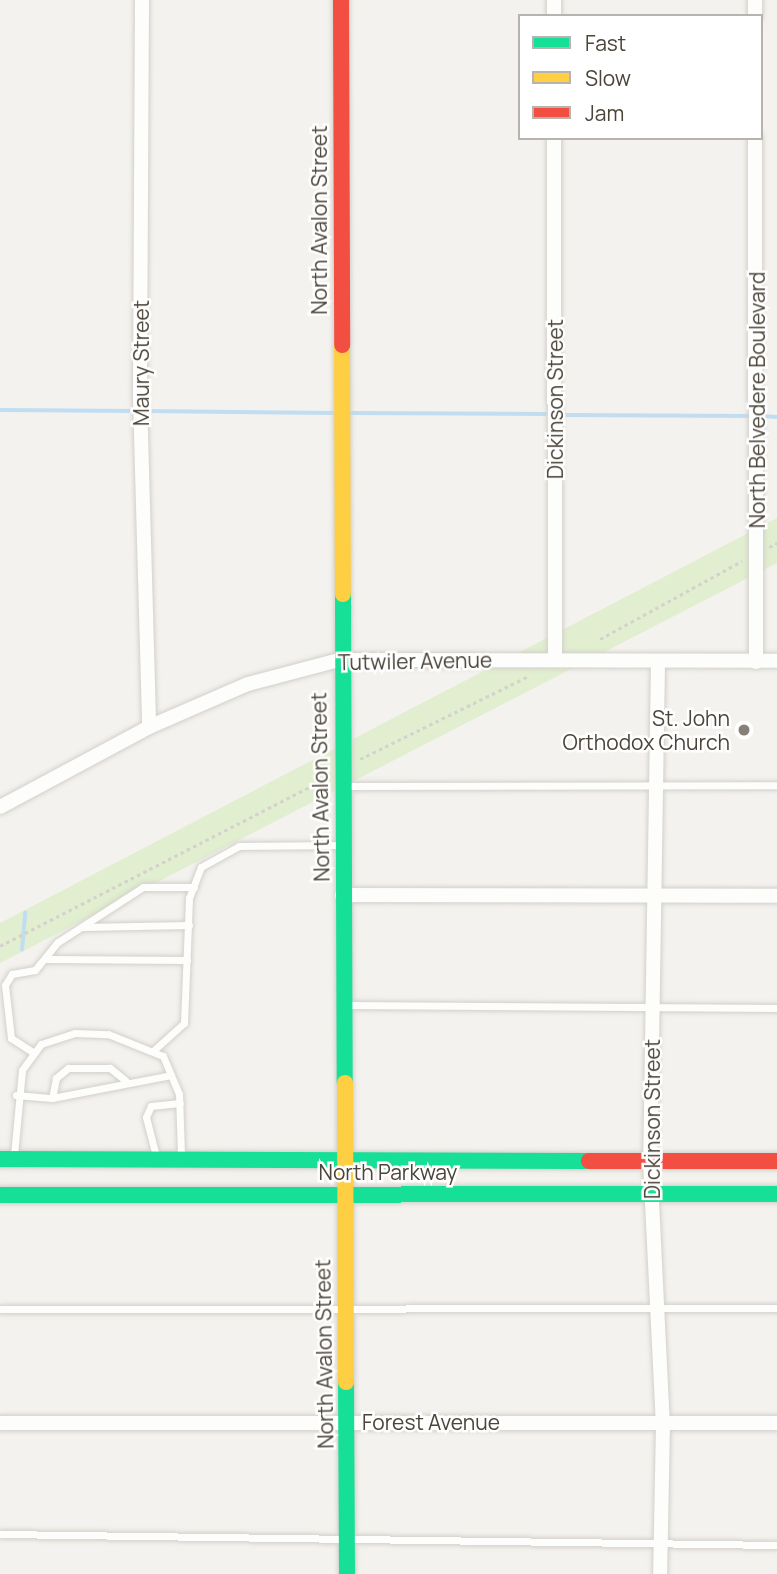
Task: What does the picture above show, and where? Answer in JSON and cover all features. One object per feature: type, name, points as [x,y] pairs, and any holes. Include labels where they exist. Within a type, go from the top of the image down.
[{"type":"street","name":"Maury Street","points":[[142,0],[140,398],[149,727]]},
{"type":"street","name":"North Avalon Street","points":[[341,0],[337,781],[342,845],[342,1193],[347,1574]]},
{"type":"street","name":"Dickinson Street","points":[[554,140],[555,660]]},
{"type":"street","name":"North Belvedere Boulevard","points":[[755,140],[756,662]]},
{"type":"street","name":"Tutwiler Avenue","points":[[0,807],[149,727],[248,684],[339,660],[777,662]]},
{"type":"street","name":"Dickinson Street","points":[[658,663],[650,1161],[663,1424],[660,1574]]},
{"type":"street","points":[[342,895],[777,896]]},
{"type":"street","name":"North Parkway","points":[[7,1159],[181,1163],[777,1161]]},
{"type":"street","name":"North Parkway","points":[[0,1195],[651,1192],[777,1194]]},
{"type":"street","name":"Forest Avenue","points":[[0,1423],[777,1423]]},
{"type":"lane","points":[[337,781],[657,787],[777,785]]},
{"type":"lane","points":[[154,1050],[184,1023],[189,925],[194,887],[201,867],[239,846],[342,845]]},
{"type":"lane","points":[[48,960],[58,942],[143,887],[194,887]]},
{"type":"lane","points":[[83,927],[189,925]]},
{"type":"lane","points":[[34,1053],[11,1038],[5,985],[12,974],[48,960],[187,960]]},
{"type":"lane","points":[[342,1005],[777,1008]]},
{"type":"lane","points":[[7,1159],[16,1095],[34,1053],[41,1044],[75,1033],[108,1034],[154,1050],[172,1075],[180,1103],[181,1163]]},
{"type":"lane","points":[[52,1098],[56,1078],[68,1068],[110,1068],[126,1081]]},
{"type":"lane","points":[[16,1095],[52,1098],[126,1081],[172,1075]]},
{"type":"lane","points":[[157,1162],[146,1117],[151,1106],[180,1103]]},
{"type":"lane","points":[[0,1309],[777,1308]]},
{"type":"lane","points":[[0,1534],[347,1542],[777,1545]]},
{"type":"path","points":[[768,547],[777,543]]},
{"type":"path","points":[[600,639],[746,559]]},
{"type":"path","points":[[354,760],[529,676]]},
{"type":"path","points":[[0,946],[337,781]]},
{"type":"green space","points":[[777,518],[777,563],[0,963],[0,923]]},
{"type":"waterway","points":[[0,410],[138,411]]},
{"type":"waterway","points":[[146,411],[337,413]]},
{"type":"waterway","points":[[349,413],[545,414]]},
{"type":"waterway","points":[[565,415],[752,416]]},
{"type":"waterway","points":[[760,416],[777,417]]},
{"type":"waterway","points":[[22,950],[25,913]]},
{"type":"traffic: fast","points":[[343,594],[345,1083]]},
{"type":"traffic: fast","points":[[0,1159],[589,1161]]},
{"type":"traffic: fast","points":[[0,1195],[777,1194]]},
{"type":"traffic: fast","points":[[346,1382],[347,1574]]},
{"type":"traffic: slow","points":[[342,345],[343,594]]},
{"type":"traffic: slow","points":[[345,1083],[346,1382]]},
{"type":"traffic: jam","points":[[341,0],[342,345]]},
{"type":"traffic: jam","points":[[589,1161],[777,1161]]},
{"type":"place","name":"St. John Orthodox Church","points":[[744,730]]}]
